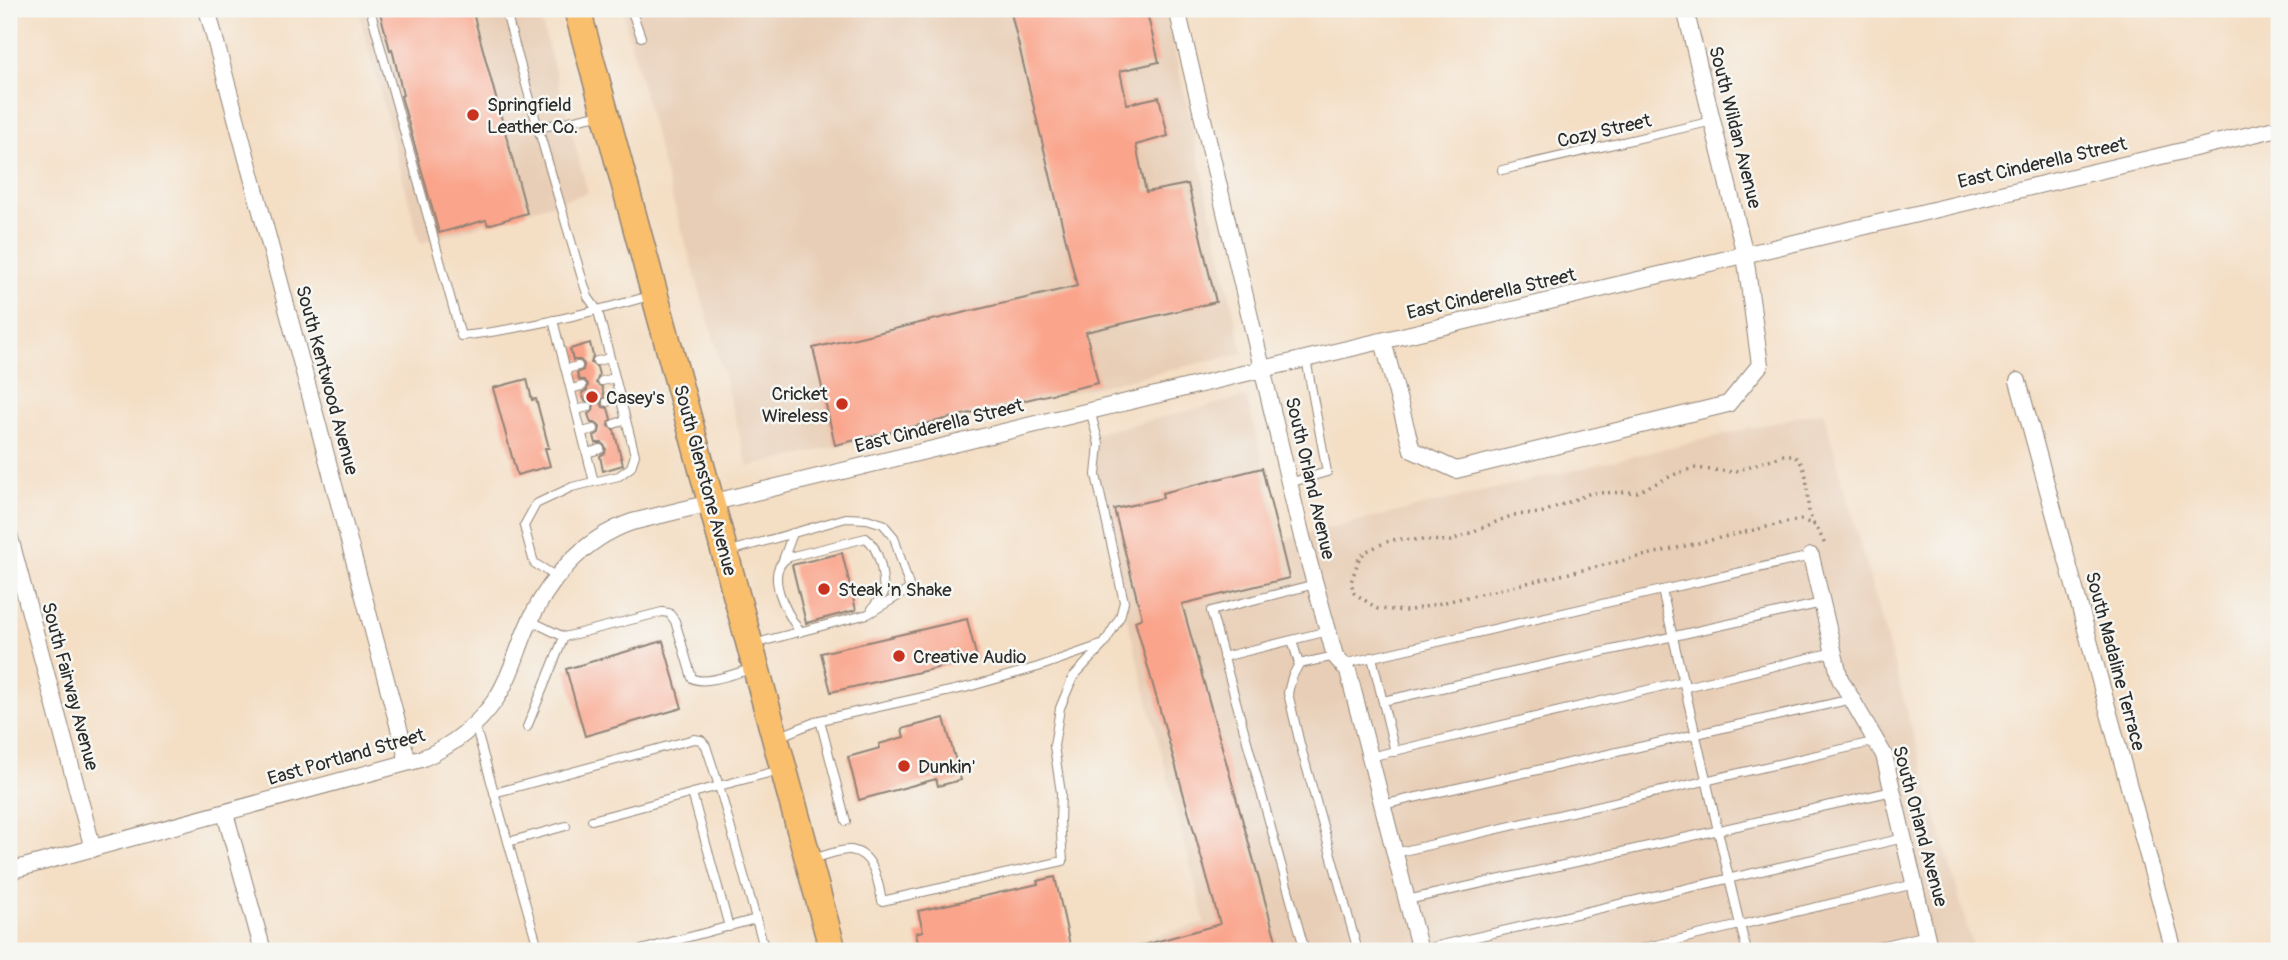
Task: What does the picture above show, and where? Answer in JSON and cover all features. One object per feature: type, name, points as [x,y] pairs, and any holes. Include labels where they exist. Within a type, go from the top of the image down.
[{"type":"main road","name":"South Glenstone Avenue","points":[[577,9],[833,951]]},
{"type":"street","name":"South Kentwood Avenue","points":[[206,9],[408,762]]},
{"type":"street","name":"South Orland Avenue","points":[[1178,9],[1289,483],[1328,631],[1339,660],[1348,671],[1420,951]]},
{"type":"street","name":"South Wildan Avenue","points":[[1383,341],[1412,450],[1456,470],[1728,404],[1760,365],[1745,255],[1685,9]]},
{"type":"street","name":"East Cinderella Street","points":[[712,501],[2279,128]]},
{"type":"street","name":"South Madaline Terrace","points":[[2018,381],[2174,951]]},
{"type":"street","name":"East Portland Street","points":[[9,871],[408,762],[449,746],[475,725],[497,698],[530,621],[557,577],[583,550],[615,528],[650,516],[712,501]]},
{"type":"street","name":"South Fairway Avenue","points":[[9,534],[93,849]]},
{"type":"street","name":"South Orland Avenue","points":[[1811,556],[1840,679],[1884,755],[1929,943]]},
{"type":"street","points":[[225,813],[263,951]]},
{"type":"lane","points":[[370,9],[461,336],[495,332],[598,311],[656,295]]},
{"type":"lane","points":[[505,9],[581,275],[588,297],[598,311],[635,455],[631,467],[619,476],[572,487],[536,504],[524,526],[534,563],[557,577]]},
{"type":"lane","points":[[631,9],[641,37]]},
{"type":"lane","points":[[538,128],[606,113]]},
{"type":"lane","name":"Cozy Street","points":[[1502,170],[1713,121]]},
{"type":"lane","points":[[553,320],[594,482]]},
{"type":"lane","points":[[597,361],[610,358]]},
{"type":"lane","points":[[1289,483],[1327,472],[1306,359]]},
{"type":"lane","points":[[566,369],[578,366]]},
{"type":"lane","points":[[602,381],[615,377]]},
{"type":"lane","points":[[571,389],[582,386]]},
{"type":"lane","points":[[607,402],[620,398]]},
{"type":"lane","points":[[576,410],[588,407]]},
{"type":"lane","points":[[808,860],[851,850],[866,858],[874,869],[882,901],[1063,861],[1061,793],[1054,746],[1060,708],[1073,677],[1104,644],[1120,617],[1124,602],[1096,475],[1100,444],[1090,410]]},
{"type":"lane","points":[[614,424],[626,421]]},
{"type":"lane","points":[[582,432],[594,429]]},
{"type":"lane","points":[[619,444],[631,441]]},
{"type":"lane","points":[[587,453],[600,449]]},
{"type":"lane","points":[[530,621],[564,637],[662,612],[669,613],[675,621],[692,678],[695,681],[705,681],[800,632],[868,614],[910,589],[894,537],[883,524],[867,519],[846,518],[726,552]]},
{"type":"lane","points":[[793,533],[778,576],[780,596],[785,609],[800,632]]},
{"type":"lane","points":[[783,560],[866,538],[873,546],[879,562],[884,593],[868,614]]},
{"type":"lane","points":[[1299,664],[1372,657],[1811,556]]},
{"type":"lane","points":[[1305,951],[1211,611],[1315,584]]},
{"type":"lane","points":[[1662,590],[1746,951]]},
{"type":"lane","points":[[1383,701],[1822,603]]},
{"type":"lane","points":[[1223,657],[1328,631]]},
{"type":"lane","points":[[527,727],[564,637]]},
{"type":"lane","points":[[1292,640],[1299,664],[1288,693],[1357,951]]},
{"type":"lane","points":[[776,738],[820,720],[968,687],[1104,644]]},
{"type":"lane","points":[[1370,757],[1834,652]]},
{"type":"lane","points":[[1372,657],[1395,752]]},
{"type":"lane","points":[[1382,805],[1852,699]]},
{"type":"lane","points":[[820,720],[846,821]]},
{"type":"lane","points":[[475,725],[539,951]]},
{"type":"lane","points":[[494,793],[694,739],[701,740],[706,746],[719,786],[765,951]]},
{"type":"lane","points":[[1395,853],[1877,741]]},
{"type":"lane","points":[[592,820],[784,769]]},
{"type":"lane","points":[[1407,900],[1893,791]]},
{"type":"lane","points":[[692,793],[729,926]]},
{"type":"lane","points":[[508,842],[566,826]]},
{"type":"lane","points":[[1420,951],[1904,838]]},
{"type":"lane","points":[[1631,951],[1915,884]]},
{"type":"lane","points":[[637,951],[756,919]]},
{"type":"lane","points":[[1860,951],[1929,943]]},
{"type":"shaded area","points":[[358,9],[538,9],[588,193],[420,243]]},
{"type":"shaded area","points":[[637,9],[1165,9],[1243,353],[748,467],[715,342],[663,167],[623,12]]},
{"type":"shaded area","points":[[1246,397],[1284,539],[1823,411],[1974,951],[1098,951],[1205,923],[1118,583],[1085,436]]},
{"type":"building","points":[[379,9],[472,9],[527,213],[488,225],[486,220],[439,233],[401,96],[403,95],[392,49],[390,50]]},
{"type":"building","points":[[1010,9],[1146,9],[1159,62],[1120,71],[1127,104],[1159,97],[1168,136],[1136,145],[1146,192],[1188,184],[1216,302],[1086,332],[1098,383],[835,445],[813,348],[1077,286]]},
{"type":"building","points":[[590,343],[593,356],[591,363],[597,367],[599,375],[596,383],[602,387],[604,396],[601,403],[608,408],[611,419],[608,425],[614,430],[623,465],[603,471],[600,456],[605,453],[606,448],[602,443],[596,443],[594,436],[599,433],[600,427],[591,423],[588,414],[593,411],[594,405],[585,401],[582,393],[587,390],[588,384],[579,380],[577,373],[583,370],[584,364],[580,360],[573,360],[570,349]]},
{"type":"building","points":[[527,379],[532,400],[536,399],[549,448],[545,448],[550,466],[517,475],[493,388]]},
{"type":"building","points":[[1262,468],[1289,578],[1182,604],[1279,951],[1138,951],[1137,947],[1220,924],[1135,621],[1142,618],[1114,509],[1163,498],[1162,493]]},
{"type":"building","name":"Steak 'n Shake","points":[[842,553],[856,610],[806,623],[792,565]]},
{"type":"building","name":"Creative Audio","points":[[967,619],[977,659],[831,692],[821,653]]},
{"type":"building","points":[[663,641],[682,708],[585,736],[566,669]]},
{"type":"building","name":"Dunkin'","points":[[944,718],[961,780],[938,786],[936,779],[859,800],[848,757],[880,748],[879,744],[904,737],[902,729]]},
{"type":"building","points":[[1055,877],[1070,945],[1043,951],[920,951],[916,933],[923,931],[918,911],[1038,884],[1037,881]]},
{"type":"place","name":"Springfield Leather Co.","points":[[473,115]]},
{"type":"place","name":"Casey's","points":[[592,397]]},
{"type":"place","name":"Cricket Wireless","points":[[842,404]]},
{"type":"place","name":"Steak 'n Shake","points":[[824,589]]},
{"type":"place","name":"Creative Audio","points":[[899,656]]},
{"type":"place","name":"Dunkin'","points":[[904,766]]}]
